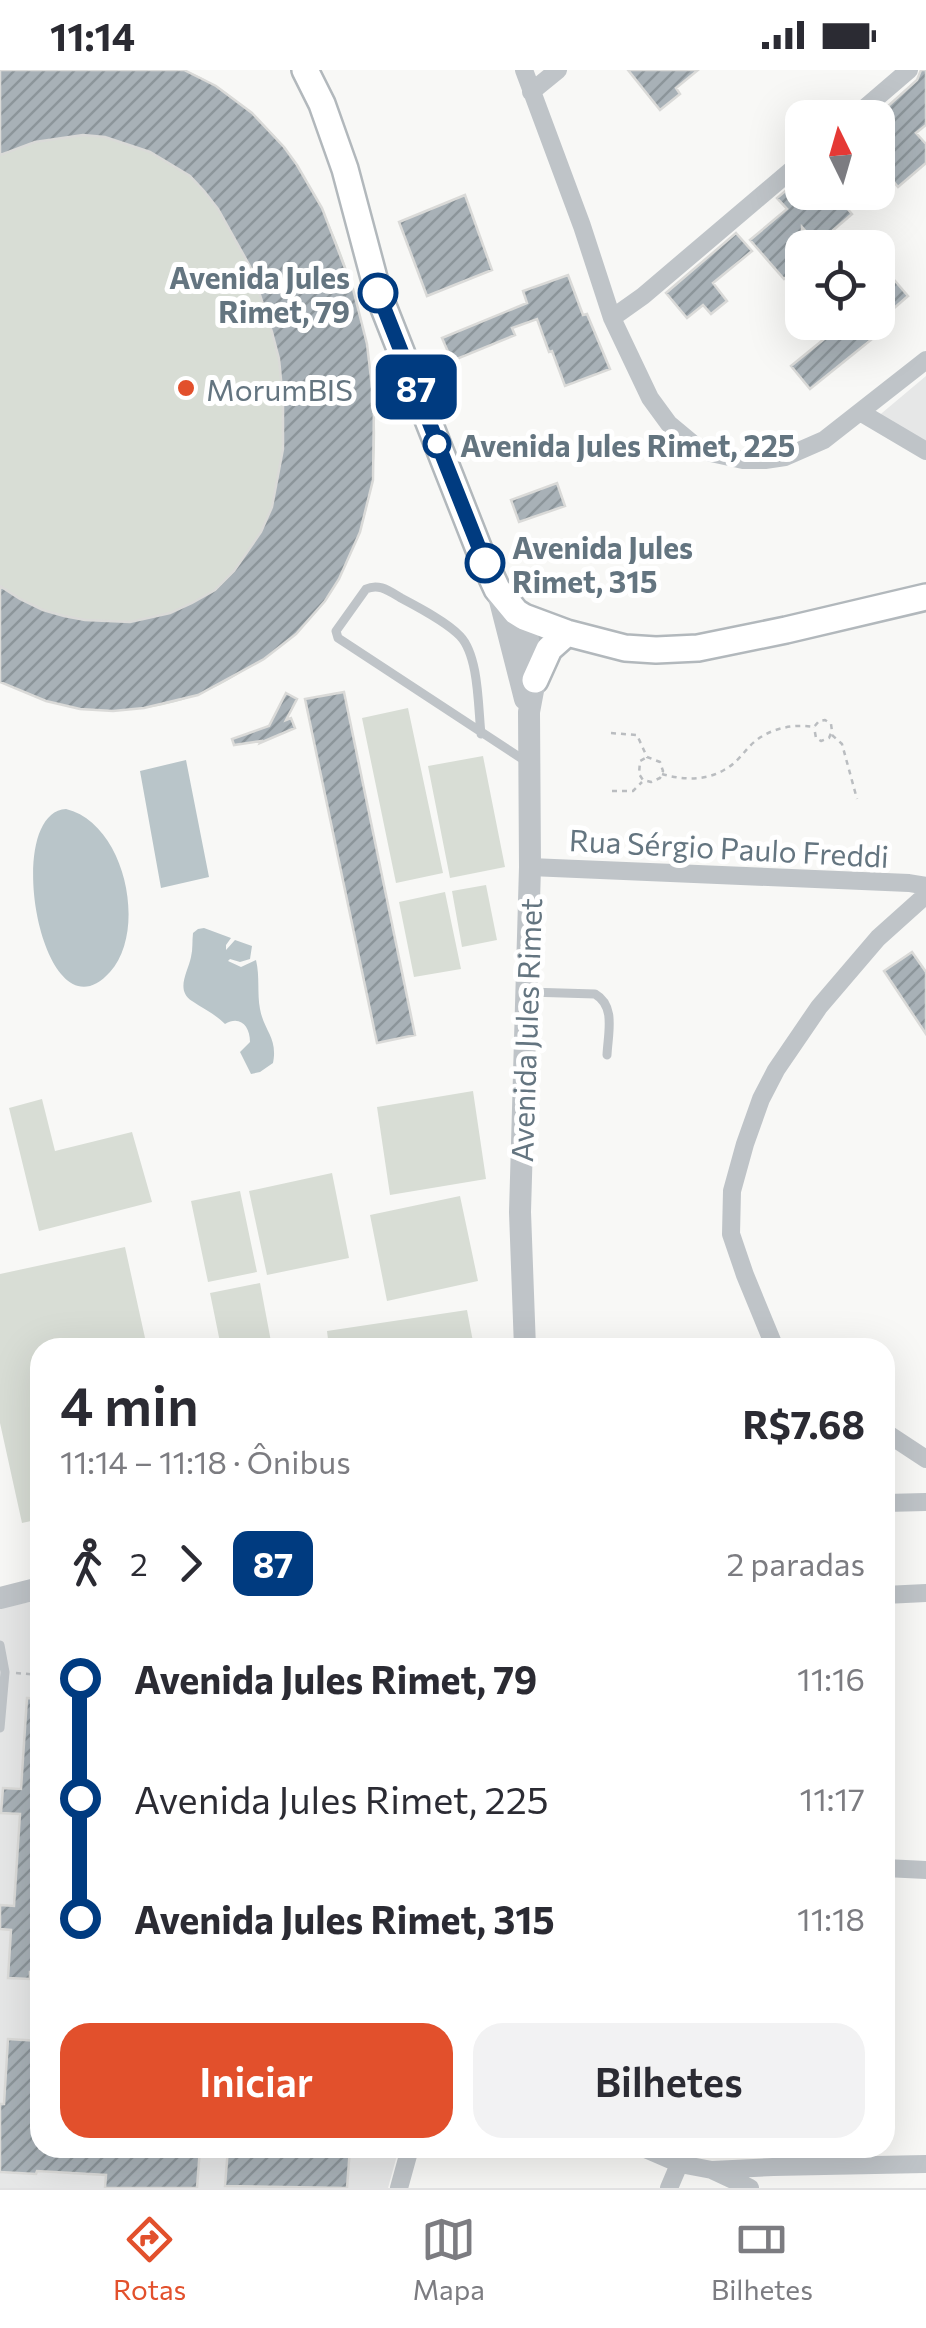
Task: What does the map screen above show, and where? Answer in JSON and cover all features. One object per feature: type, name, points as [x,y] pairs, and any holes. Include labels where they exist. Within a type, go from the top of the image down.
[{"type":"main road","name":"Avenida Jules Rimet","points":[[306,70],[345,169],[378,293],[497,589]]},
{"type":"main road","points":[[497,589],[524,618],[625,648],[656,650],[698,648],[926,597]]},
{"type":"main road","points":[[535,680],[550,650],[567,633]]},
{"type":"street","points":[[524,70],[612,318],[650,398],[669,424],[693,444],[710,453],[743,460],[785,457],[824,440],[926,360]]},
{"type":"street","points":[[531,92],[558,70]]},
{"type":"street","points":[[874,100],[909,70]]},
{"type":"street","points":[[612,318],[785,175]]},
{"type":"street","points":[[860,412],[926,451]]},
{"type":"street","name":"Avenida Jules Rimet","points":[[497,589],[529,712]]},
{"type":"street","name":"Avenida Jules Rimet","points":[[524,618],[535,680],[529,712],[530,867],[520,1212],[525,1338]]},
{"type":"street","name":"Rua Sérgio Paulo Freddi","points":[[530,867],[909,882],[926,886]]},
{"type":"street","points":[[771,1338],[731,1234],[732,1191],[744,1144],[760,1099],[818,1007],[878,938],[926,895]]},
{"type":"street","points":[[895,1439],[926,1459]]},
{"type":"street","points":[[895,1504],[926,1502]]},
{"type":"street","points":[[0,1598],[30,1590]]},
{"type":"street","points":[[895,1595],[926,1593]]},
{"type":"street","points":[[895,1868],[926,1870]]},
{"type":"street","points":[[398,2188],[407,2158]]},
{"type":"street","points":[[670,2188],[682,2158]]},
{"type":"street","points":[[687,2158],[750,2188]]},
{"type":"street","points":[[712,2170],[926,2164]]},
{"type":"street","points":[[808,2188],[816,2166]]},
{"type":"lane","points":[[482,734],[472,660],[462,639],[382,587],[366,588],[336,631],[338,638],[482,734],[530,763]]},
{"type":"lane","points":[[525,992],[594,994],[604,1000],[609,1010],[608,1054]]},
{"type":"lane","points":[[0,1645],[4,1672],[0,1728]]},
{"type":"path","points":[[819,721],[831,724],[829,738],[820,741],[814,727],[819,721]]},
{"type":"path","points":[[662,774],[692,779],[708,776],[724,770],[760,737],[775,730],[814,727]]},
{"type":"path","points":[[611,733],[638,735],[647,758]]},
{"type":"path","points":[[830,734],[842,744],[858,799]]},
{"type":"path","points":[[647,758],[660,762],[662,774],[651,782],[643,780],[639,774],[640,761],[647,758]]},
{"type":"path","points":[[612,790],[632,791],[643,780]]},
{"type":"path","points":[[4,1672],[30,1673]]},
{"type":"shaded area","name":"MorumBIS","points":[[0,70],[170,70],[189,72],[207,81],[254,116],[283,146],[309,184],[332,230],[350,280],[373,386],[375,439],[371,489],[349,559],[324,601],[275,649],[232,678],[175,702],[116,710],[87,708],[58,703],[0,682]]},
{"type":"shaded area","points":[[926,376],[926,445],[876,418]]},
{"type":"shaded area","points":[[408,708],[443,873],[396,883],[362,718]]},
{"type":"shaded area","points":[[483,756],[505,867],[450,878],[428,766]]},
{"type":"shaded area","points":[[186,760],[209,877],[161,888],[140,771]]},
{"type":"shaded area","points":[[66,809],[86,818],[103,834],[116,856],[128,906],[121,954],[110,972],[86,987],[66,979],[49,954],[38,920],[33,882],[36,847],[46,820]]},
{"type":"shaded area","points":[[486,885],[497,940],[462,947],[452,891]]},
{"type":"shaded area","points":[[445,892],[461,969],[414,977],[399,902]]},
{"type":"shaded area","points":[[204,928],[231,938],[226,950],[235,940],[252,946],[250,959],[228,961],[241,967],[256,960],[260,1009],[274,1054],[273,1063],[260,1072],[251,1074],[240,1052],[250,1042],[243,1024],[225,1024],[184,992],[193,933]]},
{"type":"shaded area","points":[[473,1091],[486,1179],[390,1195],[377,1107]]},
{"type":"shaded area","points":[[42,1099],[55,1151],[132,1132],[152,1202],[39,1231],[9,1108]]},
{"type":"shaded area","points":[[332,1173],[349,1258],[267,1275],[249,1191]]},
{"type":"shaded area","points":[[240,1191],[257,1272],[208,1282],[191,1201]]},
{"type":"shaded area","points":[[460,1196],[478,1281],[387,1301],[370,1215]]},
{"type":"shaded area","points":[[125,1247],[145,1338],[30,1338],[30,1521],[22,1523],[0,1423],[0,1274]]},
{"type":"shaded area","points":[[260,1283],[270,1338],[219,1338],[210,1293]]},
{"type":"shaded area","points":[[467,1310],[472,1338],[328,1338],[327,1331]]},
{"type":"shaded area","points":[[30,1602],[30,2158],[396,2158],[388,2188],[0,2188],[0,1608]]},
{"type":"building","points":[[0,70],[184,70],[216,86],[252,113],[297,165],[322,208],[353,289],[367,344],[374,404],[373,480],[360,532],[339,579],[296,634],[264,659],[198,695],[144,708],[80,709],[46,701],[0,682],[0,586],[43,610],[64,616],[130,622],[170,613],[215,590],[234,571],[261,532],[272,507],[283,449],[283,400],[279,359],[252,270],[204,191],[190,176],[150,152],[105,137],[83,135],[35,142],[0,155]]},
{"type":"building","points":[[628,70],[698,70],[676,88],[680,94],[660,110]]},
{"type":"building","points":[[921,70],[926,70],[926,125],[916,133],[926,144],[926,163],[898,187],[895,100],[917,80]]},
{"type":"building","points":[[465,195],[492,270],[427,296],[399,222]]},
{"type":"building","points":[[786,210],[849,210],[852,214],[833,230],[785,230],[784,279],[750,240]]},
{"type":"building","points":[[736,233],[752,251],[713,283],[727,301],[711,314],[703,305],[687,318],[666,293]]},
{"type":"building","points":[[568,275],[610,369],[565,386],[537,319],[512,328],[515,335],[452,361],[442,338],[527,303],[523,291]]},
{"type":"building","points":[[895,281],[908,296],[895,307]]},
{"type":"building","points":[[823,340],[871,340],[810,389],[791,366]]},
{"type":"building","points":[[557,483],[565,506],[519,522],[511,500]]},
{"type":"building","points":[[344,692],[415,1035],[377,1043],[305,699]]},
{"type":"building","points":[[286,693],[297,699],[286,720],[291,718],[295,728],[260,743],[234,745],[232,739],[269,726]]},
{"type":"building","points":[[912,952],[926,972],[926,1034],[884,971]]},
{"type":"building","points":[[27,1698],[30,1698],[30,1979],[8,1978],[11,1930],[0,1929],[0,1905],[14,1906],[20,1814],[1,1813],[3,1788],[21,1789]]},
{"type":"building","points":[[8,2039],[30,2040],[30,2158],[199,2158],[197,2188],[105,2188],[106,2175],[0,2172],[0,2104],[4,2104]]},
{"type":"building","points":[[227,2158],[349,2158],[347,2188],[225,2186]]},
{"type":"bus line","name":"87","points":[[378,293],[485,563]]},
{"type":"place","name":"Avenida Jules Rimet, 79","points":[[378,293]]},
{"type":"place","name":"MorumBIS","points":[[186,388]]},
{"type":"place","name":"Avenida Jules Rimet, 225","points":[[437,444]]},
{"type":"place","name":"Avenida Jules Rimet, 315","points":[[485,563]]}]
